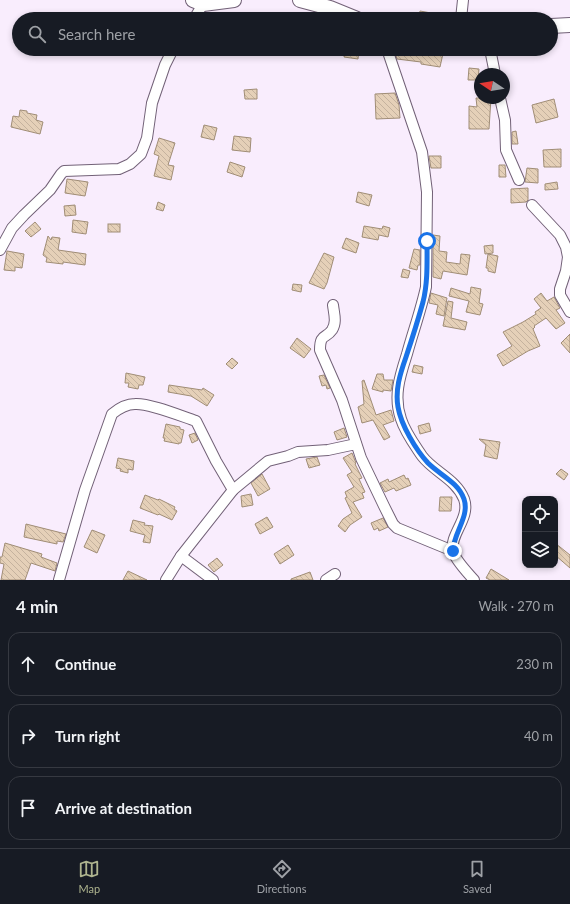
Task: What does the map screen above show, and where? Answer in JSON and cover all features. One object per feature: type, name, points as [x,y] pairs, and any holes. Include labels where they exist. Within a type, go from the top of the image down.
[{"type":"street","points":[[195,12],[197,1],[234,0]]},
{"type":"street","points":[[300,0],[326,3],[343,12]]},
{"type":"street","points":[[462,12],[463,0]]},
{"type":"street","points":[[558,26],[570,25]]},
{"type":"street","points":[[0,250],[12,228],[50,190],[64,171],[119,169],[130,164],[141,154],[147,138],[152,103],[170,56]]},
{"type":"street","points":[[389,56],[422,152],[427,192],[426,287],[423,302],[400,375],[396,397],[401,420],[410,438],[428,463],[457,487],[464,500],[465,511],[463,521],[454,538],[453,551]]},
{"type":"street","points":[[492,56],[495,68]]},
{"type":"street","points":[[501,104],[505,120],[506,150],[519,180]]},
{"type":"street","points":[[532,205],[560,235],[566,247],[568,257],[566,271],[560,289],[560,295],[570,312]]},
{"type":"street","points":[[333,305],[336,320],[332,331],[324,336],[320,342],[320,350],[342,400],[356,444],[393,524],[399,529],[453,551],[474,580]]},
{"type":"street","points":[[59,580],[85,490],[112,414],[117,409],[133,404],[142,404],[196,421],[233,490]]},
{"type":"street","points":[[166,580],[181,556],[233,490],[268,461],[298,452],[328,450],[356,444]]},
{"type":"street","points":[[181,556],[213,580]]},
{"type":"street","points":[[326,580],[335,574]]},
{"type":"building","points":[[344,56],[358,56],[358,59]]},
{"type":"building","points":[[396,56],[442,56],[440,67],[421,64],[421,62],[397,59]]},
{"type":"building","points":[[469,68],[474,68],[474,80],[468,80]]},
{"type":"building","points":[[257,89],[257,99],[245,99],[244,90]]},
{"type":"building","points":[[395,93],[399,105],[400,118],[376,119],[375,94]]},
{"type":"building","points":[[554,99],[558,117],[536,123],[532,105]]},
{"type":"building","points":[[477,104],[491,104],[489,129],[469,129],[469,106],[477,107]]},
{"type":"building","points":[[20,110],[37,115],[36,120],[43,122],[40,134],[11,127],[13,116],[19,117]]},
{"type":"building","points":[[204,125],[217,128],[214,140],[201,137]]},
{"type":"building","points":[[516,131],[518,144],[512,144],[512,132]]},
{"type":"building","points":[[234,136],[251,138],[250,152],[232,150]]},
{"type":"building","points":[[159,138],[175,143],[168,165],[174,166],[171,180],[154,176],[159,156],[154,154]]},
{"type":"building","points":[[561,149],[561,167],[544,167],[543,150]]},
{"type":"building","points":[[429,156],[441,156],[441,168],[431,168]]},
{"type":"building","points":[[230,162],[245,167],[242,177],[227,172]]},
{"type":"building","points":[[499,165],[505,165],[506,177],[499,177]]},
{"type":"building","points":[[527,168],[538,169],[538,183],[525,182]]},
{"type":"building","points":[[67,179],[88,182],[85,196],[65,193]]},
{"type":"building","points":[[557,182],[558,189],[545,190],[545,184]]},
{"type":"building","points":[[528,188],[528,200],[526,202],[511,203],[511,189]]},
{"type":"building","points":[[358,192],[372,195],[369,206],[356,202]]},
{"type":"building","points":[[158,202],[165,205],[163,211],[156,209]]},
{"type":"building","points":[[75,205],[76,215],[65,216],[64,206]]},
{"type":"building","points":[[73,220],[88,222],[86,234],[72,232]]},
{"type":"building","points":[[35,222],[41,229],[31,237],[25,231]]},
{"type":"building","points":[[108,224],[120,224],[120,232],[108,232]]},
{"type":"building","points":[[364,226],[382,229],[383,226],[390,228],[388,237],[379,235],[378,240],[362,237]]},
{"type":"building","points":[[433,235],[440,236],[439,251],[447,252],[446,262],[460,264],[461,254],[470,255],[467,275],[443,271],[441,279],[433,277]]},
{"type":"building","points":[[48,236],[51,240],[52,237],[60,238],[58,250],[86,254],[85,265],[63,262],[63,264],[46,262],[47,258],[43,255]]},
{"type":"building","points":[[346,238],[359,243],[356,253],[342,248]]},
{"type":"building","points":[[493,245],[493,253],[485,254],[484,246]]},
{"type":"building","points":[[414,249],[420,250],[420,265],[418,265],[417,270],[409,268]]},
{"type":"building","points":[[7,251],[24,254],[22,268],[15,267],[15,271],[4,270]]},
{"type":"building","points":[[324,253],[334,257],[324,289],[309,283]]},
{"type":"building","points":[[488,254],[498,256],[495,273],[488,271],[488,268],[486,268]]},
{"type":"building","points":[[403,269],[410,271],[408,278],[401,277]]},
{"type":"building","points":[[293,284],[302,285],[301,292],[292,290]]},
{"type":"building","points":[[471,287],[481,289],[479,303],[483,304],[480,315],[466,312],[469,301],[449,296],[451,288],[470,294]]},
{"type":"building","points":[[431,293],[447,298],[444,316],[436,314],[438,305],[429,303]]},
{"type":"building","points":[[541,293],[547,301],[554,297],[560,308],[556,310],[565,323],[556,329],[546,318],[534,326],[535,327],[533,329],[540,346],[528,351],[503,366],[497,355],[512,346],[503,332],[536,314],[535,312],[541,308],[534,299]]},
{"type":"building","points":[[448,301],[453,302],[451,318],[467,322],[465,330],[443,326]]},
{"type":"building","points":[[570,334],[570,353],[561,343]]},
{"type":"building","points":[[297,338],[311,349],[304,358],[290,348]]},
{"type":"building","points":[[232,358],[238,363],[232,369],[226,364]]},
{"type":"building","points":[[414,365],[423,367],[422,374],[412,372]]},
{"type":"building","points":[[126,373],[145,377],[143,385],[139,385],[138,389],[128,387],[129,383],[125,383]]},
{"type":"building","points":[[377,374],[383,374],[384,380],[393,380],[391,391],[383,390],[383,392],[372,389]]},
{"type":"building","points":[[324,375],[330,388],[327,389],[326,385],[322,386],[319,376]]},
{"type":"building","points":[[364,380],[376,415],[391,410],[394,421],[383,425],[390,437],[384,440],[373,420],[362,423],[358,407],[364,404],[362,381]]},
{"type":"building","points":[[169,385],[202,390],[203,388],[214,395],[207,406],[191,396],[168,392]]},
{"type":"building","points":[[429,423],[431,431],[420,434],[418,426]]},
{"type":"building","points":[[166,424],[180,427],[180,429],[184,430],[181,443],[179,444],[164,441],[165,438],[163,438]]},
{"type":"building","points":[[344,428],[347,437],[337,440],[334,432]]},
{"type":"building","points":[[195,433],[198,440],[192,443],[189,435]]},
{"type":"building","points":[[479,439],[500,442],[497,459],[484,456],[486,445]]},
{"type":"building","points":[[352,453],[356,463],[355,464],[362,478],[359,479],[365,492],[362,493],[364,498],[353,502],[362,517],[350,525],[345,532],[338,526],[343,519],[352,513],[345,498],[347,497],[345,492],[354,487],[347,475],[352,472],[343,458]]},
{"type":"building","points":[[317,457],[320,465],[309,468],[306,459]]},
{"type":"building","points":[[118,458],[134,461],[133,470],[128,469],[128,473],[120,471],[121,469],[116,468]]},
{"type":"building","points":[[561,469],[568,474],[564,480],[556,474]]},
{"type":"building","points":[[262,474],[270,489],[258,496],[251,483]]},
{"type":"building","points":[[404,475],[406,479],[408,478],[411,485],[396,491],[394,488],[385,492],[380,483],[388,479],[389,482]]},
{"type":"building","points":[[251,494],[253,505],[242,507],[241,496]]},
{"type":"building","points":[[145,495],[158,500],[159,499],[175,507],[174,509],[177,511],[172,520],[140,508]]},
{"type":"building","points":[[440,497],[452,497],[451,511],[439,511]]},
{"type":"building","points":[[267,517],[273,527],[260,534],[255,524]]},
{"type":"building","points":[[383,518],[388,527],[379,531],[378,528],[374,530],[371,523]]},
{"type":"building","points":[[133,520],[145,523],[144,525],[153,526],[150,543],[143,542],[145,535],[130,531]]},
{"type":"building","points":[[26,524],[66,534],[63,542],[57,541],[57,544],[24,537]]},
{"type":"building","points":[[92,530],[105,535],[97,553],[84,547]]},
{"type":"building","points":[[5,543],[42,554],[41,557],[57,563],[55,571],[31,563],[25,580],[1,580],[4,564],[0,563],[0,557],[2,557]]},
{"type":"building","points":[[288,545],[294,555],[280,564],[274,554]]},
{"type":"building","points":[[558,545],[570,555],[570,568],[558,558]]},
{"type":"building","points":[[217,558],[223,565],[214,572],[208,565]]},
{"type":"building","points":[[491,569],[509,580],[490,580],[486,578]]},
{"type":"building","points":[[128,571],[147,580],[123,580]]},
{"type":"building","points":[[310,572],[313,580],[291,580],[291,579]]},
{"type":"route","points":[[427,241],[426,287],[423,302],[400,375],[396,397],[401,420],[410,438],[428,463],[457,487],[464,500],[465,511],[463,521],[454,538],[453,551]]}]
